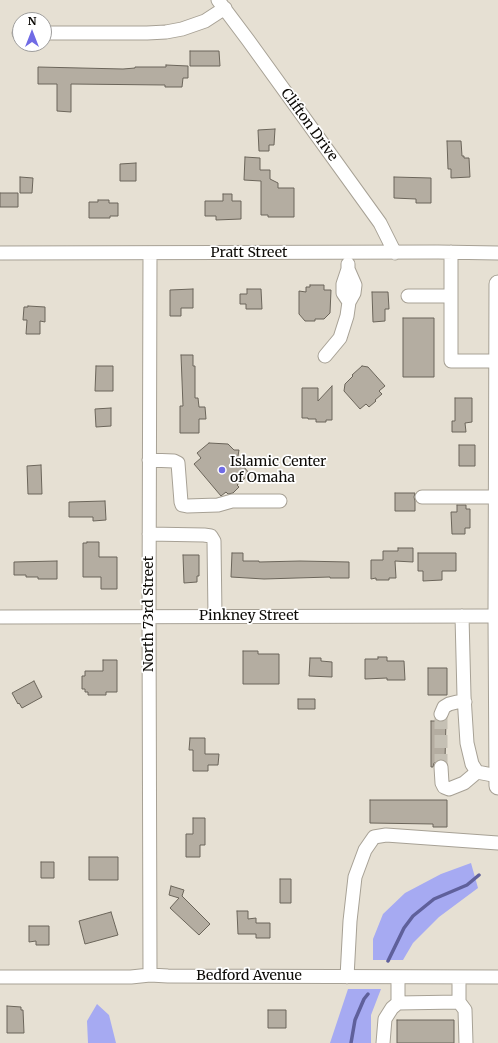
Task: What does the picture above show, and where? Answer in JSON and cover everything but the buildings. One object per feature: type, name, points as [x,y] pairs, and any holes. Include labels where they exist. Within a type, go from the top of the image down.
[{"type":"main road","points":[[498,284],[498,786]]},
{"type":"street","points":[[52,33],[166,32],[182,29],[205,21],[222,4]]},
{"type":"street","name":"Clifton Drive","points":[[222,4],[380,223],[395,253]]},
{"type":"street","points":[[451,252],[451,361],[498,361]]},
{"type":"street","name":"Pratt Street","points":[[0,253],[451,252],[498,254]]},
{"type":"street","name":"North 73rd Street","points":[[150,253],[150,975]]},
{"type":"street","points":[[325,356],[340,338],[347,316],[349,302],[343,293],[343,284],[348,269],[350,253]]},
{"type":"street","points":[[408,296],[451,296]]},
{"type":"street","points":[[149,460],[174,461],[178,463],[180,502],[182,505],[218,505],[232,501],[280,501]]},
{"type":"street","points":[[422,497],[497,497]]},
{"type":"street","points":[[149,534],[210,536],[214,541],[215,616]]},
{"type":"street","points":[[462,616],[465,702],[468,743],[472,764],[477,772],[498,776]]},
{"type":"street","name":"Pinkney Street","points":[[0,617],[498,616]]},
{"type":"street","points":[[441,714],[444,707],[449,704],[465,702]]},
{"type":"street","points":[[441,767],[442,783],[450,789],[464,783],[477,772]]},
{"type":"street","points":[[347,977],[350,921],[355,877],[365,850],[374,837],[386,835],[498,843]]},
{"type":"street","name":"Bedford Avenue","points":[[0,977],[131,977],[150,975],[498,977]]},
{"type":"street","points":[[398,977],[398,1003]]},
{"type":"street","points":[[459,977],[459,1002],[465,1010],[466,1043]]},
{"type":"street","points":[[383,1043],[385,1019],[392,1008],[398,1003],[459,1002]]},
{"type":"shaded area","points":[[471,863],[478,888],[439,917],[413,943],[403,960],[373,960],[373,939],[383,914],[405,893],[441,874]]},
{"type":"shaded area","points":[[348,989],[381,989],[371,1015],[371,1043],[330,1043]]},
{"type":"shaded area","points":[[97,1004],[109,1015],[116,1043],[88,1043],[87,1021]]},
{"type":"waterway","points":[[388,961],[404,928],[413,916],[434,899],[467,885],[479,875]]},
{"type":"waterway","points":[[351,1043],[355,1020],[364,999],[368,994]]},
{"type":"tunnel","points":[[441,714],[441,767]]},
{"type":"place","name":"Islamic Center of Omaha","points":[[222,470]]}]
